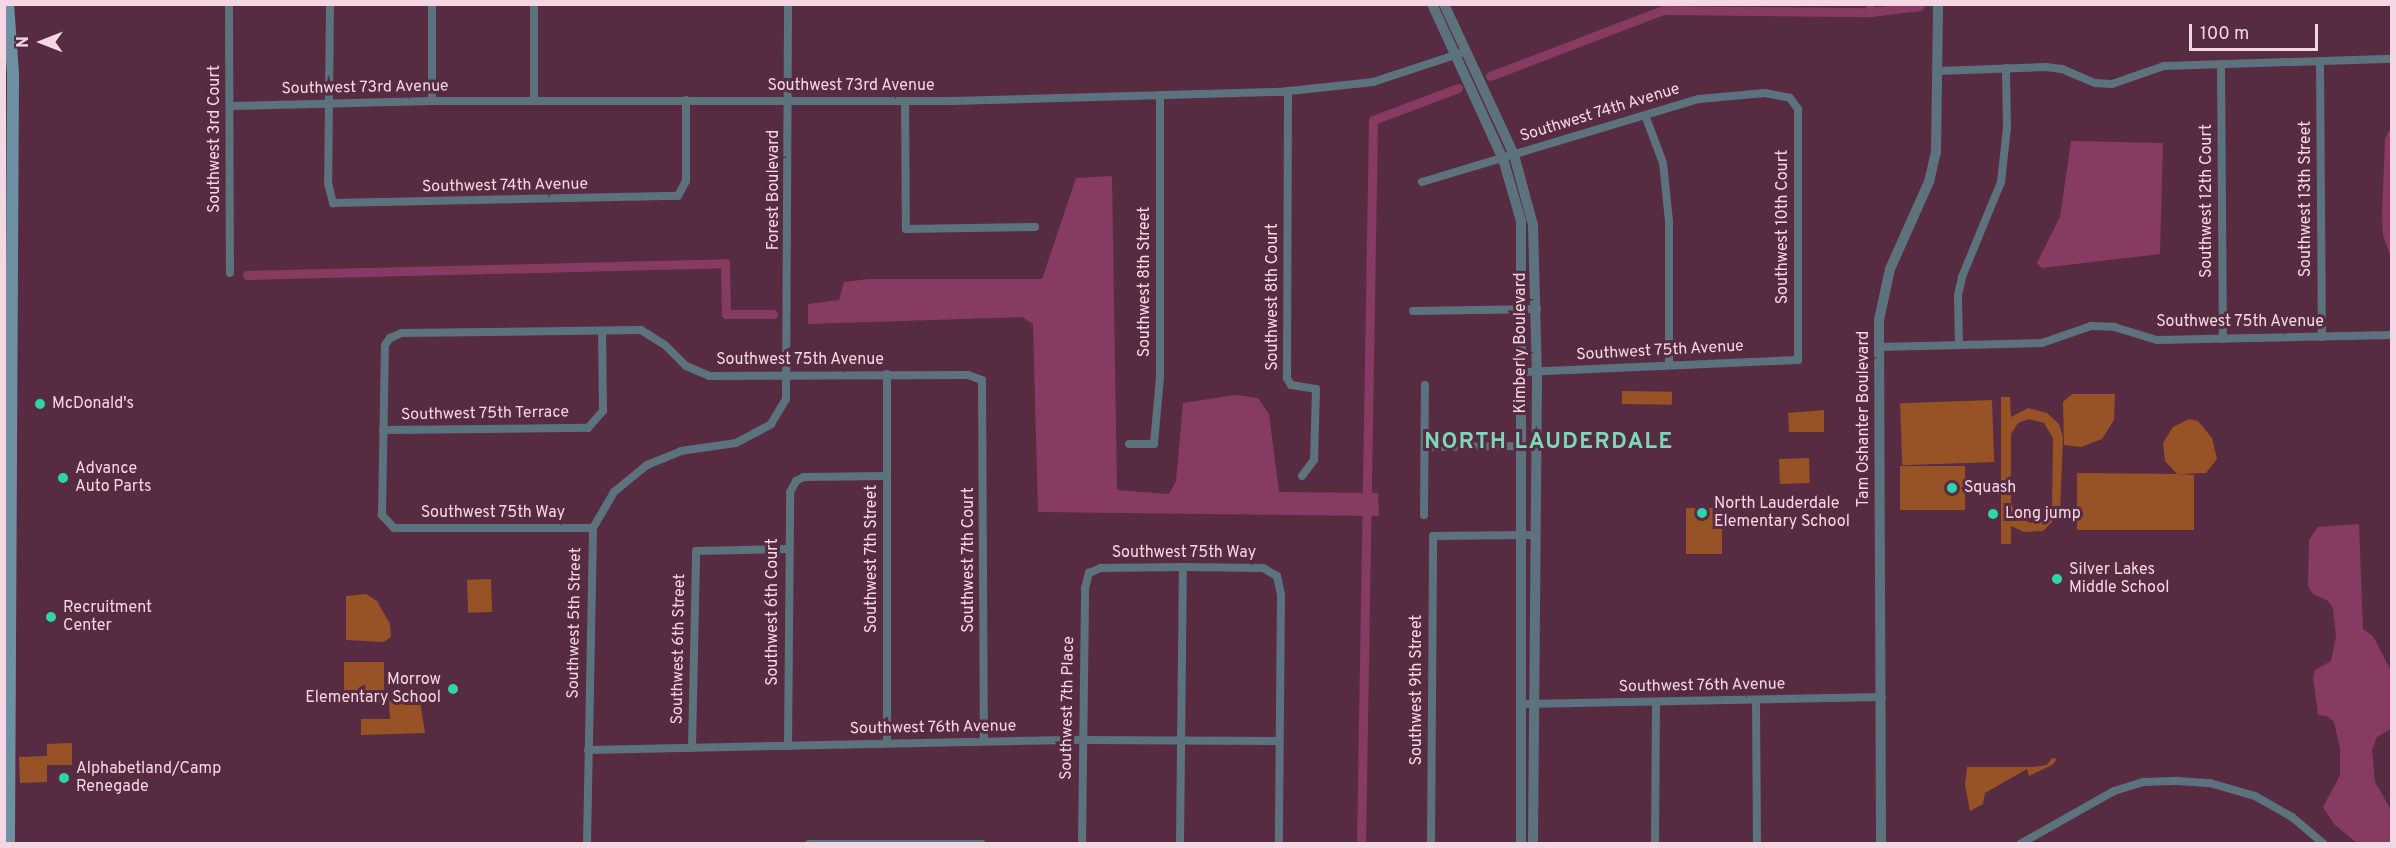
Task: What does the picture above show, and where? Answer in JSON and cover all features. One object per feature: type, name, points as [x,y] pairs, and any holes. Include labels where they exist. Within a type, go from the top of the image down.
[{"type":"main road","points":[[8,4],[13,74],[8,223],[9,843]]},
{"type":"street","name":"Southwest 3rd Court","points":[[229,4],[230,273]]},
{"type":"street","points":[[330,4],[330,103]]},
{"type":"street","points":[[432,4],[432,101]]},
{"type":"street","points":[[534,4],[534,101]]},
{"type":"street","name":"Forest Boulevard","points":[[788,4],[789,376]]},
{"type":"street","name":"Kimberly Boulevard","points":[[1432,4],[1503,159],[1521,221],[1523,310],[1521,843]]},
{"type":"street","name":"Kimberly Boulevard","points":[[1444,4],[1515,155],[1533,225],[1537,372],[1533,843]]},
{"type":"street","name":"Tam Oshanter Boulevard","points":[[1881,843],[1882,697],[1878,347],[1890,269],[1929,182],[1936,152],[1938,4]]},
{"type":"street","name":"Southwest 73rd Avenue","points":[[231,106],[432,101],[905,101],[1288,91],[1373,82],[1466,51]]},
{"type":"street","points":[[1938,71],[2006,68],[2062,69],[2095,83],[2112,84],[2150,68],[2391,59]]},
{"type":"street","name":"Southwest 13th Street","points":[[2320,62],[2322,337]]},
{"type":"street","name":"Southwest 12th Court","points":[[2222,64],[2223,339]]},
{"type":"street","points":[[1959,344],[1958,295],[1962,277],[2001,182],[2007,128],[2006,68]]},
{"type":"street","name":"Southwest 8th Court","points":[[1288,91],[1287,378],[1291,385],[1316,389],[1314,460],[1302,476]]},
{"type":"street","name":"Southwest 74th Avenue","points":[[1422,182],[1699,99],[1766,93],[1791,98]]},
{"type":"street","name":"Southwest 8th Street","points":[[1130,444],[1154,444],[1160,377],[1160,95]]},
{"type":"street","name":"Southwest 10th Court","points":[[1791,98],[1798,118],[1798,360]]},
{"type":"street","name":"Southwest 74th Avenue","points":[[330,103],[328,183],[333,203],[678,196],[686,181],[687,100]]},
{"type":"street","points":[[905,101],[906,230],[1035,227]]},
{"type":"street","points":[[1645,115],[1663,163],[1669,220],[1669,364]]},
{"type":"street","points":[[1413,310],[1536,309]]},
{"type":"street","name":"Southwest 75th Avenue","points":[[1878,347],[2042,343],[2091,326],[2114,327],[2157,340],[2391,335]]},
{"type":"street","name":"Southwest 75th Terrace","points":[[383,430],[588,429],[603,411],[602,330]]},
{"type":"street","name":"Southwest 75th Avenue","points":[[383,430],[385,345],[402,333],[641,330],[665,345],[686,366],[709,376],[968,375],[981,380]]},
{"type":"street","name":"Southwest 75th Avenue","points":[[1523,372],[1798,360]]},
{"type":"street","name":"Southwest 7th Street","points":[[887,374],[887,743]]},
{"type":"street","name":"Southwest 5th Street","points":[[587,843],[593,528],[614,492],[647,465],[681,451],[736,442],[771,424],[786,399],[789,376]]},
{"type":"street","name":"Southwest 7th Court","points":[[981,380],[984,741]]},
{"type":"street","points":[[1424,515],[1425,385]]},
{"type":"street","name":"Southwest 75th Way","points":[[383,430],[382,515],[394,528],[593,528]]},
{"type":"street","points":[[1425,447],[1523,446]]},
{"type":"street","name":"Southwest 6th Court","points":[[788,746],[790,492],[796,481],[804,477],[887,476]]},
{"type":"street","points":[[1522,535],[1536,535]]},
{"type":"street","name":"Southwest 9th Street","points":[[1431,843],[1433,536],[1522,535]]},
{"type":"street","name":"Southwest 6th Street","points":[[692,748],[696,552],[788,549]]},
{"type":"street","points":[[1180,843],[1183,567]]},
{"type":"street","name":"Southwest 75th Way","points":[[1089,573],[1101,568],[1263,568],[1277,576],[1281,595],[1279,741]]},
{"type":"street","name":"Southwest 7th Place","points":[[1082,843],[1085,588],[1089,573]]},
{"type":"street","points":[[1522,576],[1526,587],[1527,628],[1535,640]]},
{"type":"street","name":"Southwest 76th Avenue","points":[[1522,704],[1882,697]]},
{"type":"street","points":[[1756,701],[1757,843]]},
{"type":"street","points":[[1655,843],[1656,702]]},
{"type":"street","name":"Southwest 76th Avenue","points":[[588,750],[984,741],[1279,741]]},
{"type":"street","points":[[1279,741],[1279,843]]},
{"type":"street","points":[[2019,843],[2114,790],[2144,782],[2178,781],[2210,783],[2255,796],[2294,819],[2324,843]]},
{"type":"street","points":[[809,843],[982,843]]},
{"type":"shaded area","points":[[2389,131],[2392,131],[2391,257],[2383,235],[2382,214],[2385,139]]},
{"type":"shaded area","points":[[2071,141],[2163,143],[2160,254],[2042,268],[2037,263],[2060,217]]},
{"type":"shaded area","points":[[1112,176],[1117,490],[1169,494],[1176,481],[1183,403],[1235,395],[1258,398],[1269,414],[1279,492],[1378,493],[1379,516],[1038,512],[1033,324],[1022,317],[808,324],[808,304],[839,300],[844,282],[869,279],[1042,279],[1076,178]]},
{"type":"shaded area","points":[[1622,391],[1672,392],[1672,405],[1622,404]]},
{"type":"shaded area","points":[[2072,394],[2115,394],[2114,420],[2102,439],[2081,447],[2064,445],[2063,402]]},
{"type":"shaded area","points":[[2001,397],[2010,397],[2011,417],[2028,408],[2047,413],[2059,424],[2063,437],[2060,514],[2043,531],[2024,532],[2011,526],[2011,544],[2001,544]],"holes":[[[2029,419],[2044,423],[2053,438],[2052,509],[2044,519],[2031,523],[2016,516],[2011,503],[2011,434],[2018,423]]]},
{"type":"shaded area","points":[[1992,400],[1994,462],[1902,465],[1900,403]]},
{"type":"shaded area","points":[[1824,410],[1824,432],[1789,432],[1788,413]]},
{"type":"shaded area","points":[[2189,419],[2198,421],[2212,438],[2217,459],[2206,473],[2179,474],[2194,475],[2194,530],[2077,530],[2077,473],[2177,474],[2165,461],[2163,443],[2173,427]]},
{"type":"shaded area","points":[[1809,458],[1810,483],[1780,484],[1779,459]]},
{"type":"shaded area","points":[[1900,466],[1965,466],[1965,510],[1900,510]]},
{"type":"shaded area","points":[[1686,508],[1722,508],[1722,554],[1686,554]]},
{"type":"shaded area","points":[[2359,524],[2363,629],[2373,636],[2391,671],[2391,729],[2377,737],[2372,750],[2375,782],[2391,810],[2391,843],[2357,843],[2334,824],[2323,807],[2340,775],[2340,749],[2334,722],[2327,716],[2318,715],[2313,677],[2315,670],[2331,661],[2336,637],[2333,608],[2328,601],[2313,594],[2308,586],[2309,540],[2318,527]]},
{"type":"shaded area","points":[[491,579],[492,612],[468,613],[467,580]]},
{"type":"shaded area","points":[[366,594],[377,601],[390,624],[391,637],[384,642],[346,640],[346,596]]},
{"type":"shaded area","points":[[344,662],[384,662],[384,702],[344,702]]},
{"type":"shaded area","points":[[389,701],[420,701],[425,733],[361,735],[361,719],[390,719]]},
{"type":"shaded area","points":[[72,743],[72,765],[47,765],[47,782],[20,783],[19,757],[47,756],[47,744]]},
{"type":"shaded area","points":[[2052,758],[2057,759],[2052,765],[2029,776],[2027,769],[1985,793],[1983,804],[1970,811],[1965,785],[1967,767],[2032,767],[2047,765]]},
{"type":"waterway","points":[[1870,4],[1871,12],[1920,6]]},
{"type":"waterway","points":[[1490,76],[1663,10],[1871,12]]},
{"type":"waterway","points":[[1361,844],[1373,120],[1458,88]]},
{"type":"waterway","points":[[247,275],[725,263],[726,314],[773,314]]},
{"type":"place","name":"McDonald's","points":[[40,404]]},
{"type":"place","name":"Advance Auto Parts","points":[[63,478]]},
{"type":"place","name":"Squash","points":[[1952,488]]},
{"type":"place","name":"North Lauderdale Elementary School","points":[[1702,513]]},
{"type":"place","name":"Long jump","points":[[1993,514]]},
{"type":"place","name":"Silver Lakes Middle School","points":[[2057,579]]},
{"type":"place","name":"Recruitment Center","points":[[51,617]]},
{"type":"place","name":"Morrow Elementary School","points":[[453,689]]},
{"type":"place","name":"Alphabetland/Camp Renegade","points":[[64,778]]},
{"type":"district","name":"NORTH LAUDERDALE","points":[[1549,443]]}]
